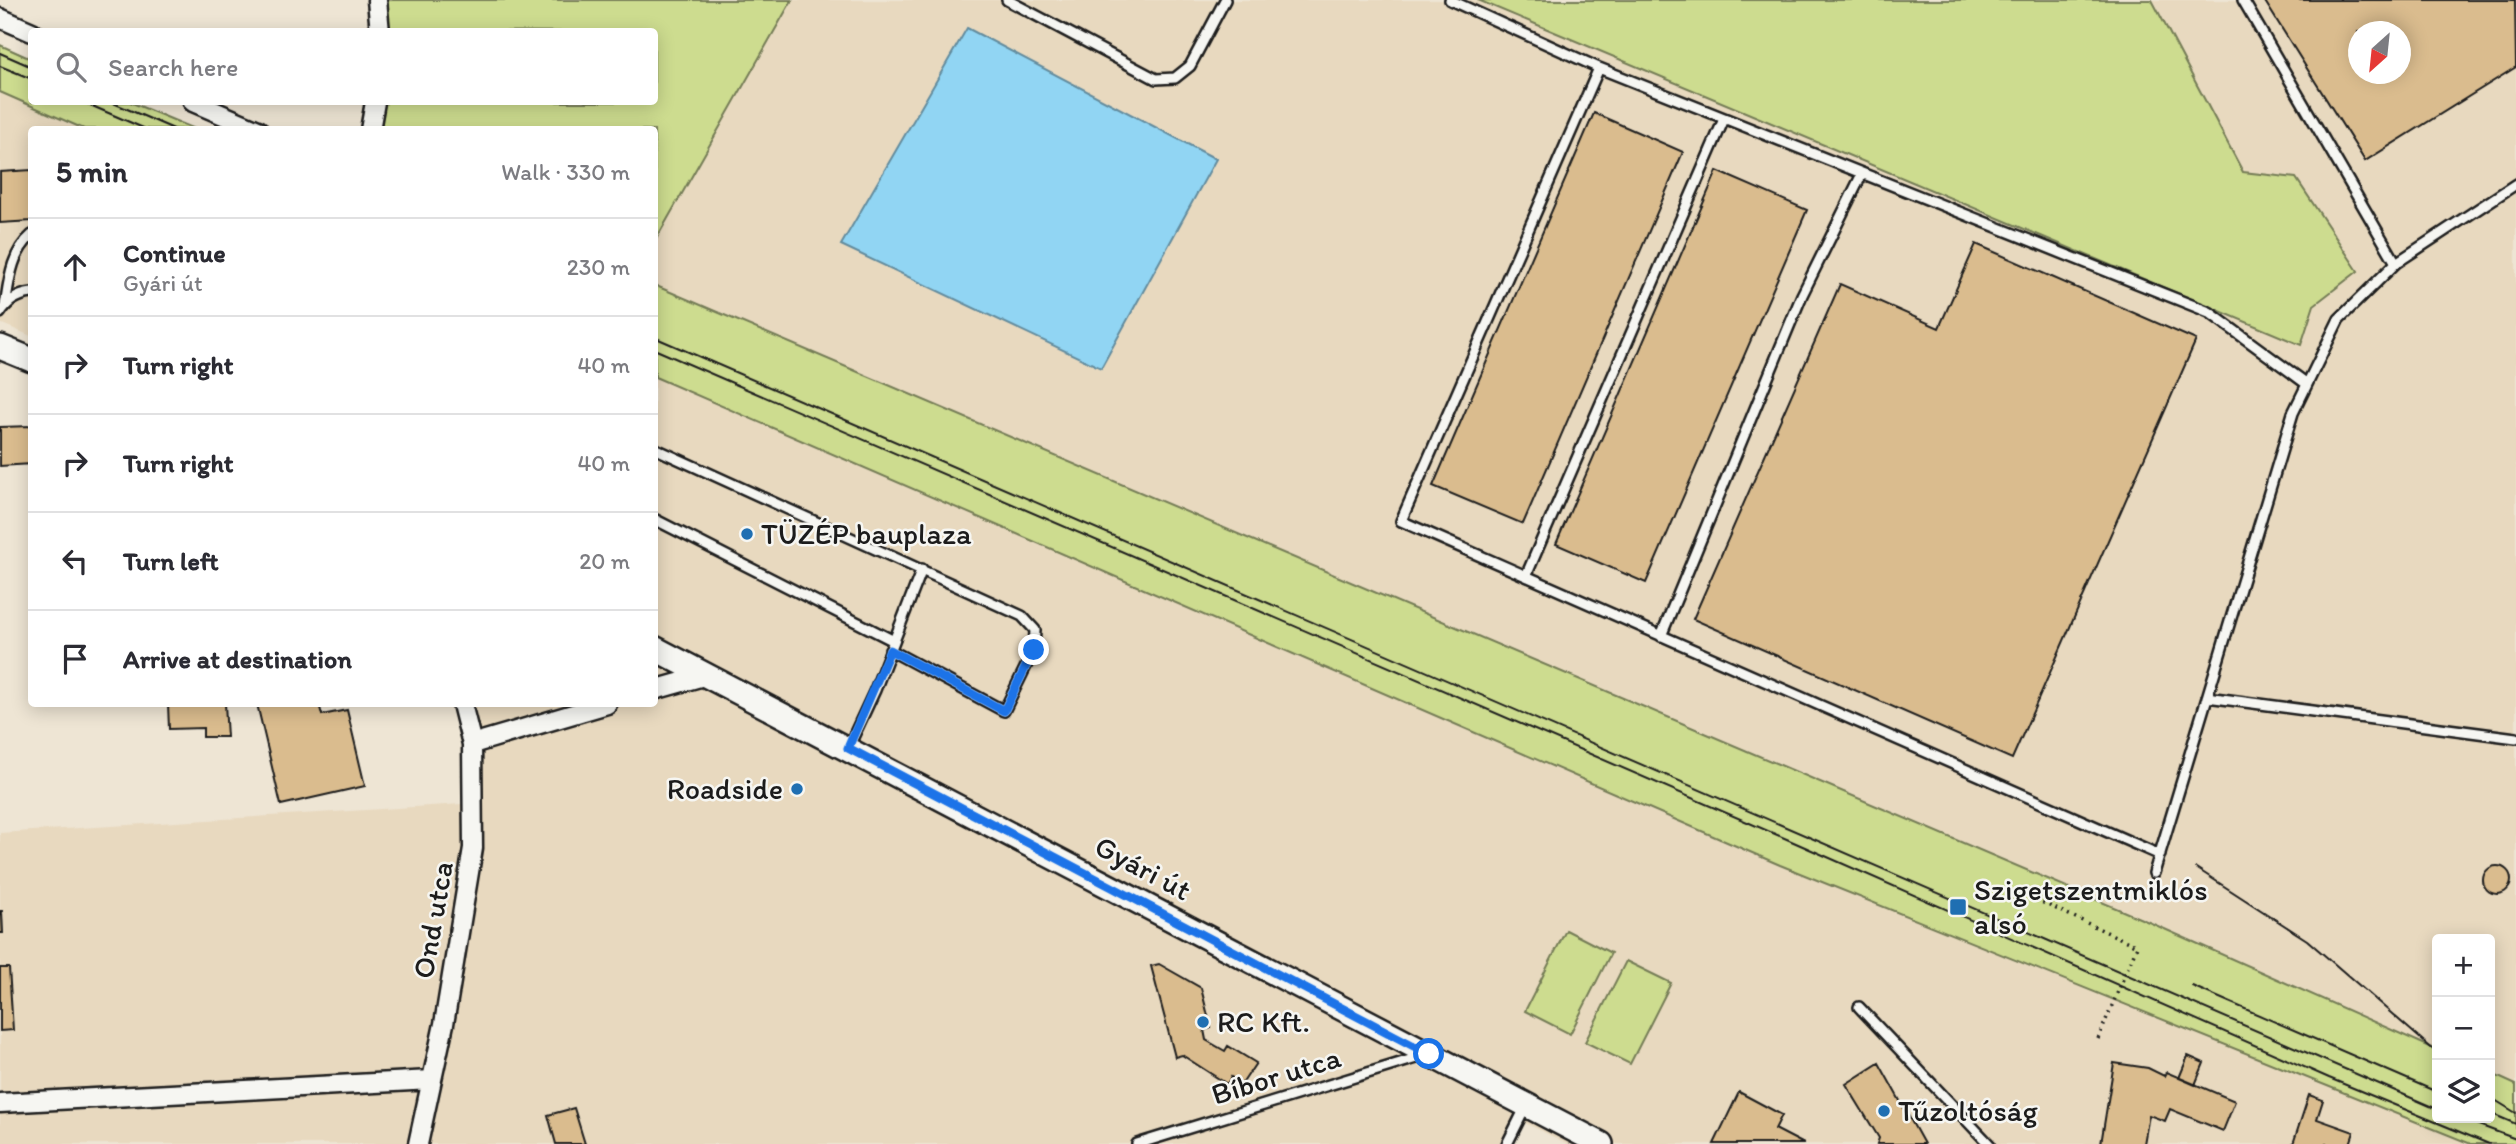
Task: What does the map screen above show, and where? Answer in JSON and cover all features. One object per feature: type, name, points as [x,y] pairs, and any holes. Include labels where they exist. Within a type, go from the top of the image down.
[{"type":"street","points":[[377,0],[380,28]]},
{"type":"street","points":[[0,18],[28,30]]},
{"type":"street","points":[[200,105],[249,126]]},
{"type":"street","points":[[371,126],[375,105]]},
{"type":"street","points":[[0,347],[28,358]]},
{"type":"street","name":"Gyári út","points":[[658,650],[1601,1144]]},
{"type":"street","points":[[658,689],[707,675]]},
{"type":"street","name":"Ond utca","points":[[418,1144],[444,1024],[473,848],[472,744],[463,707]]},
{"type":"street","points":[[472,744],[597,707]]},
{"type":"street","points":[[0,1103],[431,1080]]},
{"type":"lane","points":[[1007,0],[1156,79],[1175,78],[1190,66],[1224,0]]},
{"type":"lane","points":[[1450,0],[1599,68],[2209,312],[2307,384]]},
{"type":"lane","points":[[2244,0],[2396,263]]},
{"type":"lane","points":[[1599,68],[1401,522],[2160,855]]},
{"type":"lane","points":[[1526,576],[1724,119]]},
{"type":"lane","points":[[1661,636],[1802,295],[1862,174]]},
{"type":"lane","points":[[2154,873],[2293,413],[2339,319],[2396,263],[2516,184]]},
{"type":"lane","points":[[2,310],[11,268],[21,246],[28,239]]},
{"type":"lane","points":[[2,310],[19,295],[28,294]]},
{"type":"lane","points":[[658,450],[1021,616],[1035,630],[1034,650],[1004,711],[892,646],[658,521]]},
{"type":"lane","points":[[848,748],[922,569]]},
{"type":"lane","points":[[2207,697],[2516,738]]},
{"type":"lane","points":[[1859,1007],[1989,1144]]},
{"type":"lane","name":"Bíbor utca","points":[[1137,1144],[1429,1054]]},
{"type":"lane","points":[[1507,1144],[1527,1105]]},
{"type":"path","points":[[2017,891],[2137,946],[2098,1039]]},
{"type":"shaded area","points":[[792,0],[1478,0],[2301,345],[2314,305],[2358,271],[2296,178],[2243,172],[2152,0],[2516,0],[2516,1085],[2495,1075],[2495,934],[2432,934],[2432,1048],[2151,923],[658,286],[658,236]]},
{"type":"shaded area","points":[[0,92],[77,126],[28,126],[28,335],[0,323]]},
{"type":"shaded area","points":[[658,378],[1780,865],[2471,1144],[1568,1144],[1525,1123],[1514,1144],[0,1144],[0,833],[462,804],[463,753],[452,707],[658,707]]},
{"type":"green space","points":[[383,0],[792,0],[658,236],[658,126],[374,126],[377,105],[658,105],[658,28],[385,28]]},
{"type":"green space","points":[[1478,0],[2152,0],[2243,172],[2296,178],[2358,271],[2314,305],[2301,345]]},
{"type":"green space","points":[[0,45],[28,58],[28,104],[0,92]]},
{"type":"green space","points":[[30,105],[137,105],[188,126],[77,126]]},
{"type":"green space","points":[[658,287],[2151,923],[2432,1048],[2432,1123],[2495,1123],[2495,1075],[2516,1085],[2516,1144],[2471,1144],[1780,865],[658,378]]},
{"type":"green space","points":[[1566,930],[1611,953],[1570,1034],[1525,1011]]},
{"type":"green space","points":[[1626,961],[1671,983],[1630,1064],[1585,1042]]},
{"type":"water","points":[[967,28],[1216,159],[1101,368],[841,245]]},
{"type":"building","points":[[2264,0],[2515,0],[2516,67],[2365,161]]},
{"type":"building","points":[[1594,113],[1683,152],[1523,524],[1433,486]]},
{"type":"building","points":[[28,170],[28,221],[0,223],[0,172]]},
{"type":"building","points":[[1717,171],[1807,210],[1646,583],[1556,544]]},
{"type":"building","points":[[1976,244],[2196,340],[2012,759],[1693,619],[1840,284],[1939,328]]},
{"type":"building","points":[[28,426],[28,464],[0,466],[0,427]]},
{"type":"building","points":[[168,707],[225,707],[227,737],[203,737],[203,728],[169,729]]},
{"type":"building","points":[[258,707],[320,707],[322,715],[347,710],[365,786],[281,805]]},
{"type":"building","points":[[2497,866],[2507,870],[2511,880],[2507,890],[2497,894],[2487,890],[2483,880],[2487,870]]},
{"type":"building","points":[[2,911],[3,933],[0,933]]},
{"type":"building","points":[[1159,964],[1201,988],[1211,1028],[1204,1030],[1206,1040],[1225,1051],[1228,1046],[1256,1063],[1242,1084],[1231,1077],[1227,1084],[1182,1055],[1175,1057],[1151,966]]},
{"type":"building","points":[[0,968],[9,968],[13,1030],[0,1031]]},
{"type":"building","points":[[2188,1056],[2204,1063],[2195,1085],[2179,1078]]},
{"type":"building","name":"Tűzoltóság","points":[[1879,1063],[1924,1144],[1877,1144],[1879,1138],[1846,1084]]},
{"type":"building","points":[[2114,1063],[2148,1068],[2164,1076],[2166,1072],[2235,1101],[2223,1131],[2170,1109],[2165,1121],[2149,1115],[2144,1144],[2101,1144]]},
{"type":"building","points":[[1739,1092],[1782,1115],[1775,1129],[1804,1144],[1714,1144]]},
{"type":"building","points":[[2309,1095],[2323,1100],[2317,1119],[2354,1132],[2350,1144],[2293,1144]]},
{"type":"building","points":[[574,1108],[585,1144],[556,1144],[548,1115]]},
{"type":"tram line","points":[[0,53],[28,65]]},
{"type":"tram line","points":[[0,66],[28,77]]},
{"type":"tram line","points":[[90,105],[139,126]]},
{"type":"tram line","points":[[118,105],[167,126]]},
{"type":"tram line","points":[[658,339],[2432,1107]]},
{"type":"tram line","points":[[658,351],[1789,840],[2329,1078],[2489,1144]]},
{"type":"tram line","points":[[2196,868],[2307,940],[2432,1049]]},
{"type":"tram line","points":[[2192,986],[2432,1090]]},
{"type":"tram line","points":[[2495,1100],[2516,1113]]},
{"type":"tram line","points":[[2495,1115],[2516,1124]]},
{"type":"tram line","points":[[2473,1123],[2516,1139]]},
{"type":"place","name":"TÜZÉP bauplaza","points":[[747,534]]},
{"type":"place","name":"Roadside","points":[[797,789]]},
{"type":"place","name":"Szigetszentmiklós alsó","points":[[1958,907]]},
{"type":"place","name":"RC Kft.","points":[[1203,1022]]},
{"type":"place","name":"Tűzoltóság","points":[[1884,1111]]},
{"type":"route","points":[[1034,650],[1004,711],[890,650],[848,748],[1429,1054]]}]
